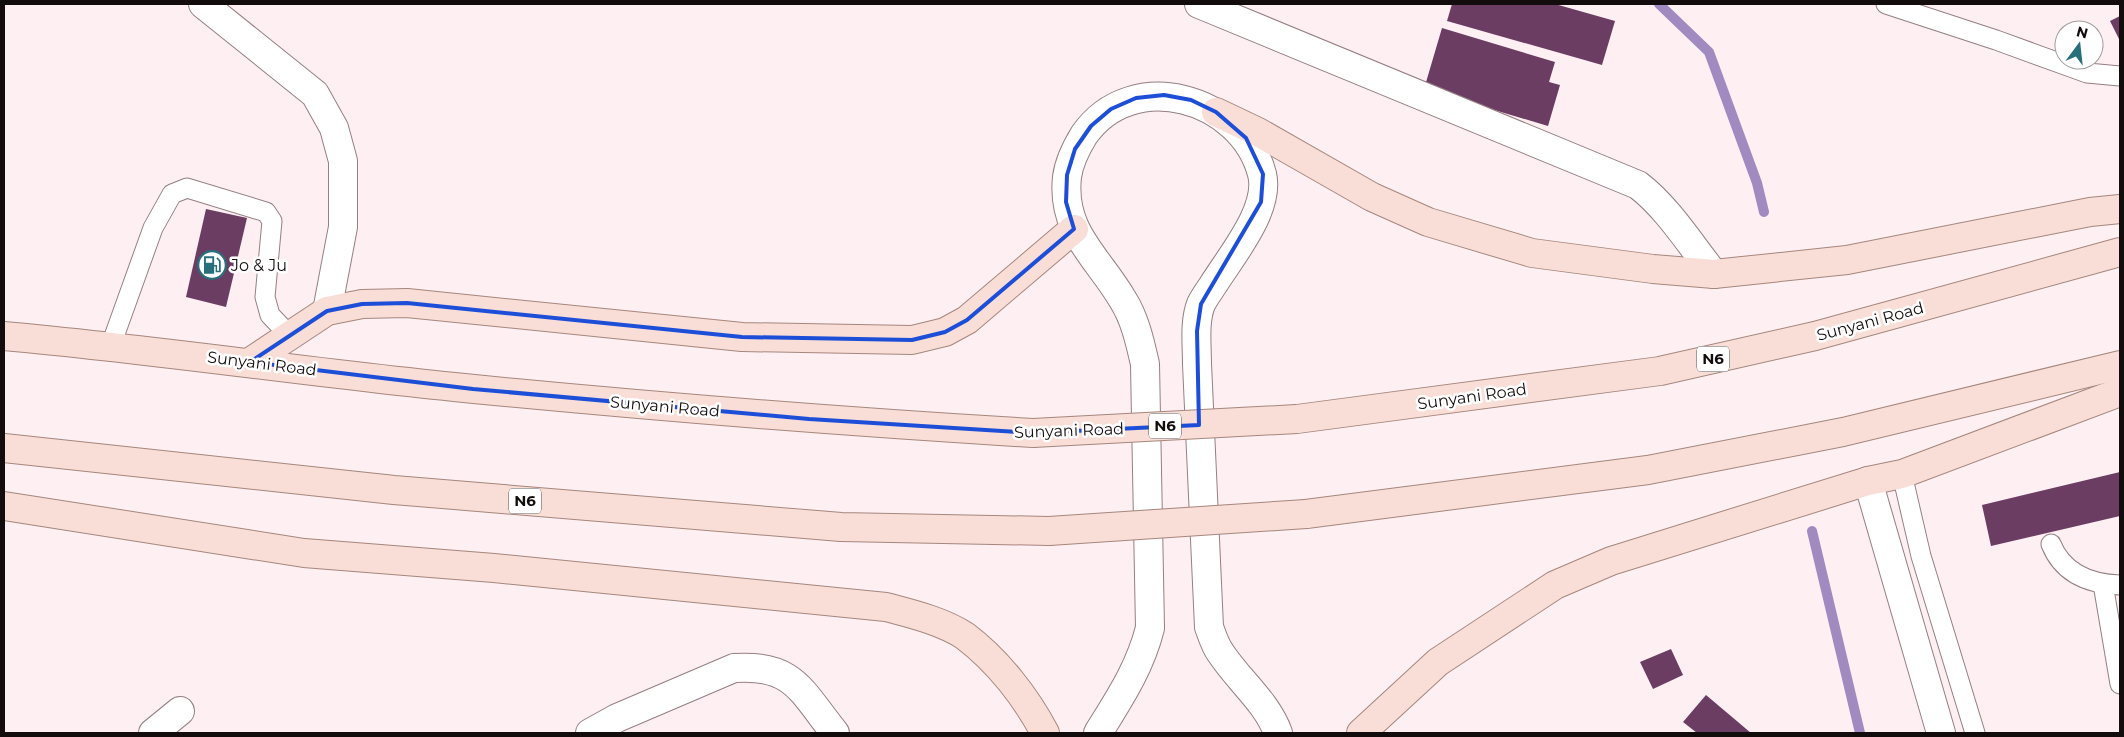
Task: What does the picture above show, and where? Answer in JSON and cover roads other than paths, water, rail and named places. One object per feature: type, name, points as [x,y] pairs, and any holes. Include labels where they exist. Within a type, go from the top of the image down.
[{"type":"main road","points":[[1216,112],[1258,132],[1372,197],[1428,222],[1479,239],[1532,253],[1644,268],[1714,274],[1847,260],[2090,212],[2120,209]]},
{"type":"main road","points":[[250,362],[327,311],[362,304],[407,303],[742,337],[912,340],[945,332],[968,320],[1074,229]]},
{"type":"main road","name":"Sunyani Road","points":[[4,336],[111,345],[473,389],[809,419],[1033,434],[1297,420],[1660,371],[1815,336],[2120,252]]},
{"type":"main road","name":"N6","points":[[4,448],[394,490],[841,527],[1049,531],[1306,514],[1648,470],[1843,432],[2120,365]]},
{"type":"main road","points":[[1361,733],[1438,662],[1555,586],[1611,561],[1868,482],[1902,474],[2120,392]]},
{"type":"main road","points":[[5,508],[304,552],[494,568],[886,607],[922,616],[964,636],[1003,671],[1034,714],[1045,733]]},
{"type":"street","points":[[203,4],[315,94],[334,128],[343,161],[344,227],[327,311]]},
{"type":"street","points":[[1200,4],[1632,182],[1649,193],[1714,274]]},
{"type":"street","points":[[1098,733],[1136,672],[1144,653],[1150,628],[1145,364],[1134,324],[1124,301],[1080,241],[1074,229],[1066,202],[1067,175],[1075,149],[1090,126],[1111,109],[1136,98],[1164,95],[1191,100],[1216,112],[1246,138],[1263,174],[1262,202],[1250,228],[1201,304],[1197,331],[1209,627],[1219,651],[1262,705],[1278,733]]},
{"type":"street","points":[[1868,482],[1941,733]]},
{"type":"street","points":[[590,733],[617,718],[734,668],[754,667],[772,670],[792,679],[835,733]]},
{"type":"street","points":[[153,733],[180,711]]},
{"type":"lane","points":[[1886,4],[1996,40],[2087,73],[2120,76]]},
{"type":"lane","points":[[111,345],[153,228],[172,194],[187,188],[266,212],[272,221],[265,297],[270,315],[290,336]]},
{"type":"lane","points":[[1902,474],[1922,556],[1975,733]]},
{"type":"lane","points":[[2051,544],[2057,558],[2075,574],[2112,585],[2120,684]]},
{"type":"waterway","points":[[1659,4],[1709,52],[1757,183],[1764,212]]},
{"type":"waterway","points":[[1812,531],[1860,733]]},
{"type":"place","name":"Jo & Ju","points":[[212,265]]}]
